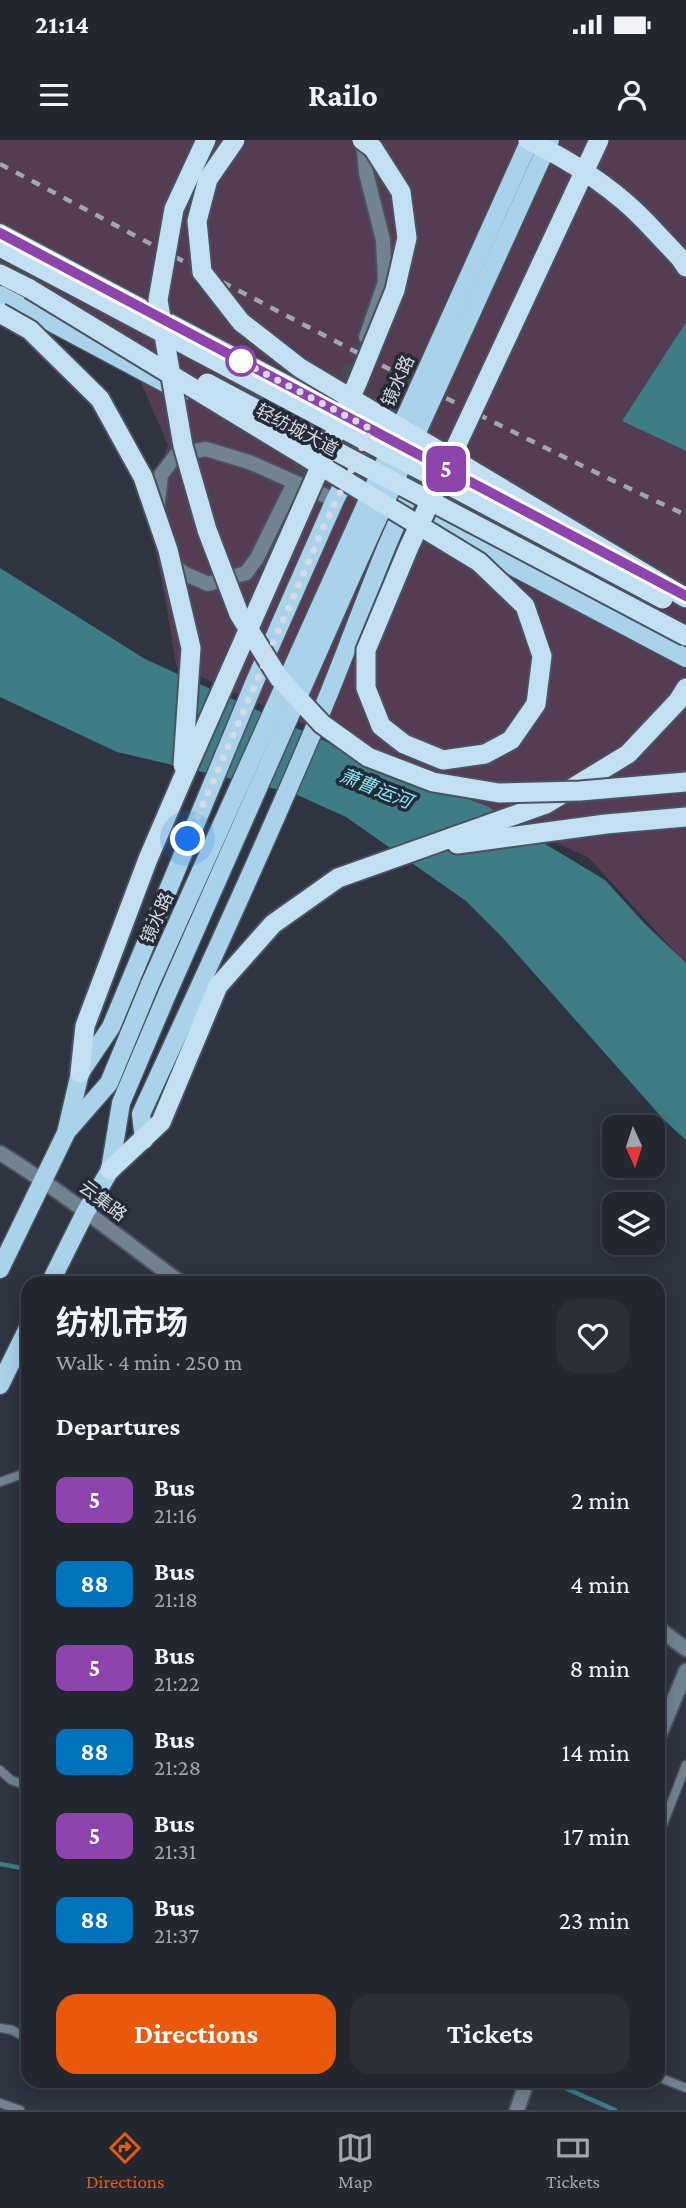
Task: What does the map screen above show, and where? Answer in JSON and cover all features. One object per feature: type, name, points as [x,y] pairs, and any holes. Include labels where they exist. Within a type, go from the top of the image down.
[{"type":"highway","points":[[206,140],[174,209],[158,300],[183,446],[207,530],[239,614],[279,678],[322,724],[368,757],[433,782],[499,793],[580,791],[686,782]]},
{"type":"highway","points":[[235,140],[208,179],[197,221],[202,272],[241,323],[300,368],[686,597]]},
{"type":"highway","points":[[80,1073],[85,1026],[148,859],[353,393],[395,290],[407,238],[401,192],[373,148],[363,140]]},
{"type":"highway","points":[[529,140],[557,155],[627,202],[686,267]]},
{"type":"highway","points":[[30,289],[397,512],[408,519],[420,527],[479,562],[525,606],[542,656],[536,705],[511,740],[485,754],[443,760],[404,744],[381,726],[366,688],[366,650],[414,534],[420,522],[455,448],[599,140]]},
{"type":"highway","points":[[0,247],[686,611]]},
{"type":"highway","points":[[0,274],[686,636]]},
{"type":"highway","points":[[0,313],[30,330],[100,399],[143,477],[168,550],[191,648],[182,780]]},
{"type":"highway","points":[[110,1170],[161,1122],[218,986],[273,925],[338,878],[546,804],[628,754],[678,701],[686,688]]},
{"type":"highway","points":[[418,850],[606,824],[686,817]]},
{"type":"main road","name":"镜水路","points":[[66,1133],[109,1083],[150,985],[529,140]]},
{"type":"main road","points":[[54,1276],[110,1170],[121,1103],[168,992],[358,563],[550,140]]},
{"type":"main road","name":"轻纺城大道","points":[[0,233],[686,597]]},
{"type":"main road","name":"轻纺城大道","points":[[0,295],[686,658]]},
{"type":"main road","points":[[0,1269],[66,1133],[80,1073],[111,1027],[255,681],[335,500],[371,429]]},
{"type":"main road","points":[[144,1140],[141,1114],[273,824],[326,700],[402,507],[427,458]]},
{"type":"main road","points":[[0,1385],[21,1342]]},
{"type":"street","points":[[363,140],[366,173],[383,240],[385,282],[366,337]]},
{"type":"street","points":[[290,491],[257,558],[246,573],[208,584],[183,573],[163,555],[157,508],[161,475],[177,454],[206,449],[248,462],[335,500]]},
{"type":"street","name":"云集路","points":[[0,1153],[43,1180],[171,1276]]},
{"type":"street","points":[[665,1633],[686,1649]]},
{"type":"street","points":[[665,1721],[686,1671]]},
{"type":"street","points":[[517,2110],[525,2088]]},
{"type":"lane","points":[[0,1482],[21,1474]]},
{"type":"lane","points":[[665,1819],[686,1765]]},
{"type":"lane","points":[[0,1770],[11,1780],[21,1784]]},
{"type":"lane","points":[[0,2028],[21,2035]]},
{"type":"lane","points":[[665,2080],[686,2088]]},
{"type":"lane","points":[[0,2103],[20,2110]]},
{"type":"shaded area","points":[[0,140],[686,140],[686,322],[622,421],[686,451],[686,964],[589,858],[176,665],[146,506],[168,445],[137,374],[0,297]]},
{"type":"water","points":[[686,322],[686,451],[622,421]]},
{"type":"water","name":"萧曹运河","points":[[0,568],[145,659],[377,765],[489,807],[497,815],[605,880],[645,924],[686,963],[686,1140],[665,1121],[665,1115],[660,1115],[502,937],[466,901],[346,817],[293,793],[117,752],[0,697]]},
{"type":"waterway","points":[[0,1864],[21,1868]]},
{"type":"waterway","points":[[565,2088],[615,2110]]},
{"type":"tunnel","points":[[290,491],[366,337]]},
{"type":"railway","points":[[0,164],[426,388],[686,515]]},
{"type":"bus line","name":"5","points":[[0,233],[686,596]]},
{"type":"route","points":[[188,839],[324,526],[371,429],[241,361]]}]
